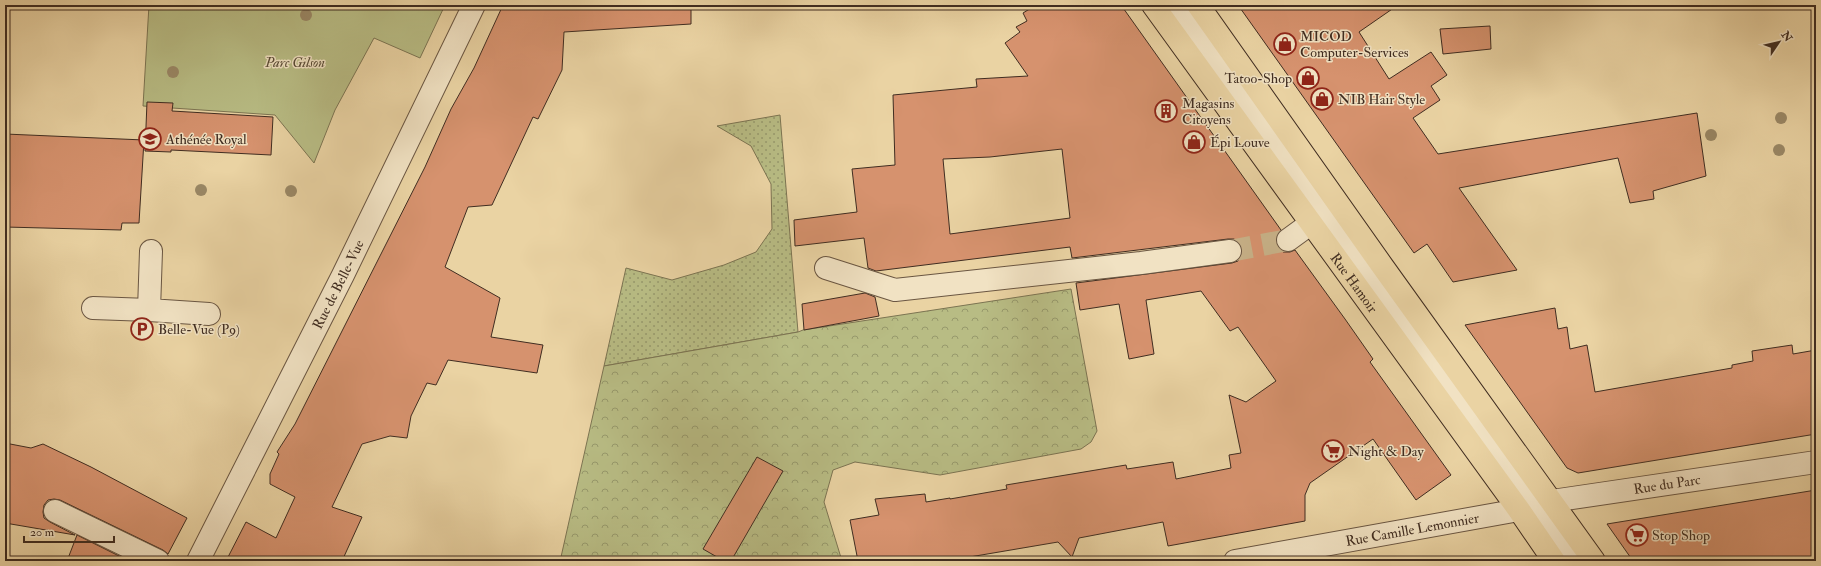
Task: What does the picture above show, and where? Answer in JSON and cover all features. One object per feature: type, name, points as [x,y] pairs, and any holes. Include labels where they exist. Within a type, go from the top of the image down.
[{"type":"main road","name":"Rue Hamoir","points":[[1153,5],[1318,218],[1535,506],[1594,561]]},
{"type":"main road","name":"Rue Hamoir","points":[[1198,5],[1383,267],[1535,506],[1554,561]]},
{"type":"street","name":"Rue de Belle-Vue","points":[[198,561],[343,275],[474,5]]},
{"type":"street","name":"Rue Hamoir","points":[[1176,5],[1318,218]]},
{"type":"street","points":[[1288,240],[1318,218]]},
{"type":"street","points":[[149,310],[151,251]]},
{"type":"street","points":[[826,268],[895,290],[1141,263],[1230,251]]},
{"type":"street","points":[[93,308],[209,314]]},
{"type":"street","name":"Rue du Parc","points":[[1535,506],[1816,462]]},
{"type":"street","name":"Rue Hamoir","points":[[1535,506],[1574,561]]},
{"type":"street","name":"Rue Camille Lemonnier","points":[[1235,561],[1535,506]]},
{"type":"street","points":[[55,511],[158,561]]},
{"type":"green space","name":"Parc Gilson","points":[[149,5],[445,5],[420,58],[374,38],[335,110],[314,163],[275,115],[143,106]]},
{"type":"green space","points":[[780,115],[798,332],[604,366],[626,268],[672,280],[724,265],[756,252],[772,229],[771,184],[751,146],[717,126]]},
{"type":"green space","points":[[1071,289],[1097,431],[1091,442],[1081,449],[940,475],[855,462],[833,470],[824,502],[842,561],[506,561],[509,559],[561,557],[604,366],[803,330]]},
{"type":"building","points":[[503,5],[691,5],[691,24],[564,32],[562,70],[538,119],[533,117],[492,205],[468,207],[445,267],[500,298],[491,337],[543,345],[537,373],[448,360],[436,385],[427,383],[411,416],[407,438],[390,436],[362,444],[332,507],[362,517],[342,561],[226,561],[246,522],[276,538],[295,497],[270,484],[270,474],[279,454],[277,452],[295,424],[425,167],[451,109],[474,68]]},
{"type":"building","points":[[1036,5],[1121,5],[1281,230],[1276,235],[1278,247],[1283,252],[1295,250],[1373,359],[1370,362],[1451,475],[1416,500],[1373,439],[1310,483],[1305,495],[1305,521],[1168,546],[1163,522],[1079,538],[1072,557],[1058,542],[946,561],[858,561],[850,520],[879,515],[875,499],[925,494],[926,502],[950,499],[1007,489],[1006,485],[1126,465],[1127,469],[1173,462],[1176,479],[1231,468],[1229,455],[1241,453],[1229,395],[1246,402],[1276,381],[1238,327],[1230,331],[1201,291],[1146,300],[1154,354],[1129,359],[1119,304],[1080,310],[1076,283],[1232,263],[1238,261],[1242,250],[1240,243],[1234,239],[1072,258],[1070,247],[876,271],[868,268],[864,238],[795,246],[794,220],[857,212],[852,169],[895,165],[893,95],[977,87],[976,79],[1028,76],[1005,43],[1020,32],[1016,27],[1027,21],[1023,13]],"holes":[[[1062,149],[1070,218],[950,234],[943,159],[990,157]]]},
{"type":"building","points":[[1238,5],[1398,5],[1359,32],[1389,79],[1431,52],[1447,75],[1431,86],[1440,100],[1413,118],[1438,154],[1697,113],[1706,176],[1653,191],[1654,199],[1630,203],[1618,158],[1459,188],[1517,270],[1453,282],[1427,244],[1414,253]]},
{"type":"building","points":[[1490,26],[1491,49],[1443,54],[1440,29]]},
{"type":"building","points":[[147,102],[173,103],[172,111],[273,117],[271,155],[171,150],[171,152],[145,151]]},
{"type":"building","points":[[5,134],[144,140],[139,223],[122,223],[121,230],[5,227]]},
{"type":"building","points":[[865,293],[875,297],[879,316],[804,330],[802,304]]},
{"type":"building","points":[[1555,308],[1558,329],[1567,327],[1570,349],[1587,345],[1595,392],[1732,368],[1732,365],[1753,361],[1752,351],[1792,345],[1793,354],[1816,350],[1816,434],[1578,473],[1567,468],[1465,325]]},
{"type":"building","points":[[5,443],[31,448],[43,444],[91,467],[187,518],[168,554],[163,550],[60,500],[48,500],[44,505],[44,518],[75,535],[5,523]]},
{"type":"building","points":[[757,457],[783,471],[731,561],[724,561],[703,549]]},
{"type":"building","points":[[1816,490],[1816,561],[1633,561],[1607,524]]},
{"type":"building","points":[[77,535],[129,561],[67,561]]},
{"type":"tunnel","points":[[1230,251],[1288,240]]},
{"type":"place","name":"MICOD Computer-Services","points":[[1285,44]]},
{"type":"place","name":"Tatoo-Shop","points":[[1308,78]]},
{"type":"place","name":"NIB Hair Style","points":[[1322,99]]},
{"type":"place","name":"Magasins Citoyens","points":[[1166,111]]},
{"type":"place","name":"Athénée Royal","points":[[150,139]]},
{"type":"place","name":"Épi Louve","points":[[1194,142]]},
{"type":"place","name":"Belle-Vue (P9)","points":[[142,329]]},
{"type":"place","name":"Night & Day","points":[[1333,451]]},
{"type":"place","name":"Stop Shop","points":[[1637,535]]}]
